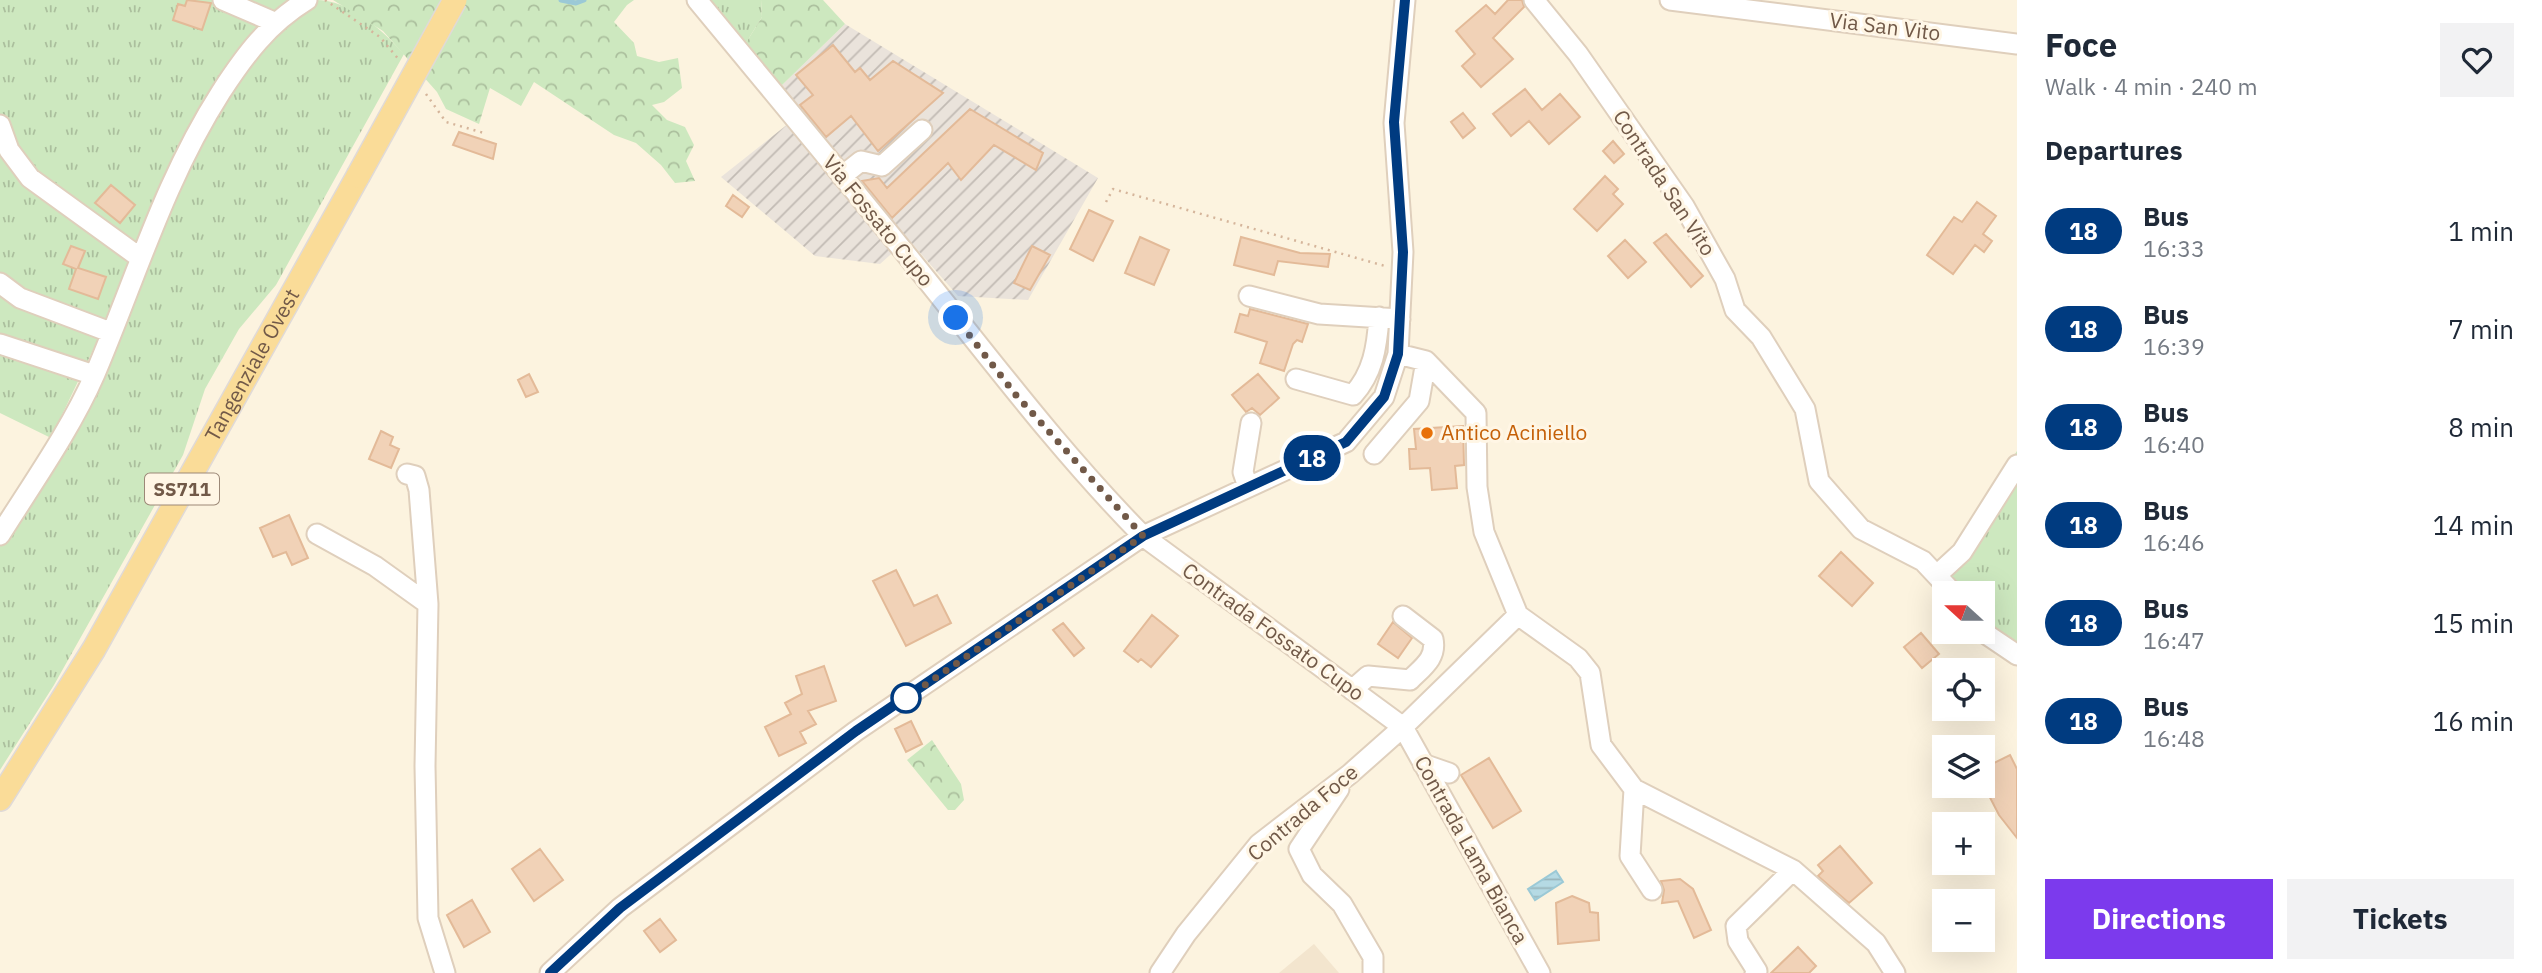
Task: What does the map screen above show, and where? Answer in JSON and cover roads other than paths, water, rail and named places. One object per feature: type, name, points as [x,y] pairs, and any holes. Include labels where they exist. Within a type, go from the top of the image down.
[{"type":"main road","name":"Tangenziale Ovest","points":[[0,799],[94,649],[455,0]]},
{"type":"street","points":[[223,0],[274,22]]},
{"type":"street","points":[[0,535],[38,476],[94,375],[172,177],[197,130],[247,52],[274,22],[307,0]]},
{"type":"street","name":"Via Fossato Cupo","points":[[697,0],[842,176],[1016,395],[1143,536]]},
{"type":"street","points":[[550,973],[620,908],[856,731],[1143,536],[1346,442],[1384,397],[1398,354],[1402,271],[1394,122],[1405,0]]},
{"type":"street","name":"Contrada San Vito","points":[[1534,0],[1578,54],[1684,206],[1725,279],[1735,310],[1761,337],[1805,409],[1819,481],[1861,529],[1923,561],[1942,581]]},
{"type":"street","name":"Via San Vito","points":[[1670,0],[2017,44]]},
{"type":"street","points":[[0,125],[9,150],[30,178],[139,257]]},
{"type":"street","points":[[842,176],[861,161],[882,166],[922,130]]},
{"type":"street","points":[[0,283],[20,298],[110,332]]},
{"type":"street","points":[[1249,296],[1319,314],[1400,319]]},
{"type":"street","points":[[1296,379],[1353,395],[1366,380],[1377,347],[1378,317]]},
{"type":"street","points":[[0,344],[94,375]]},
{"type":"street","points":[[1398,354],[1426,361],[1476,413],[1477,487],[1484,532],[1518,615],[1578,658],[1590,673],[1601,745],[1634,789],[1793,870],[1876,943],[1895,973]]},
{"type":"street","points":[[1374,454],[1419,401],[1426,361]]},
{"type":"street","points":[[1248,487],[1243,472],[1251,424]]},
{"type":"street","points":[[1937,575],[1962,552],[2017,465]]},
{"type":"street","points":[[407,474],[415,477],[419,490],[428,604],[425,766],[428,918],[445,973]]},
{"type":"street","points":[[317,534],[375,566],[428,604]]},
{"type":"street","name":"Contrada Fossato Cupo","points":[[1143,536],[1403,727]]},
{"type":"street","name":"Contrada Foce","points":[[1160,973],[1186,934],[1259,844],[1350,774],[1403,727],[1518,615]]},
{"type":"street","points":[[1352,690],[1368,676],[1410,680],[1432,658],[1433,639],[1404,616]]},
{"type":"street","points":[[1995,639],[2014,649]]},
{"type":"street","name":"Contrada Lama Bianca","points":[[1403,727],[1540,973]]},
{"type":"street","points":[[1423,764],[1450,772]]},
{"type":"street","points":[[1350,774],[1300,849],[1312,875],[1342,904],[1373,957],[1373,973]]},
{"type":"street","points":[[1634,789],[1630,856],[1652,890]]},
{"type":"street","points":[[1755,973],[1757,971],[1738,941],[1736,926],[1793,870]]},
{"type":"water","points":[[1556,871],[1563,882],[1535,900],[1528,889]]},
{"type":"waterway","points":[[561,0],[576,3],[584,0]]},
{"type":"place","name":"Antico Aciniello","points":[[1427,433]]}]
